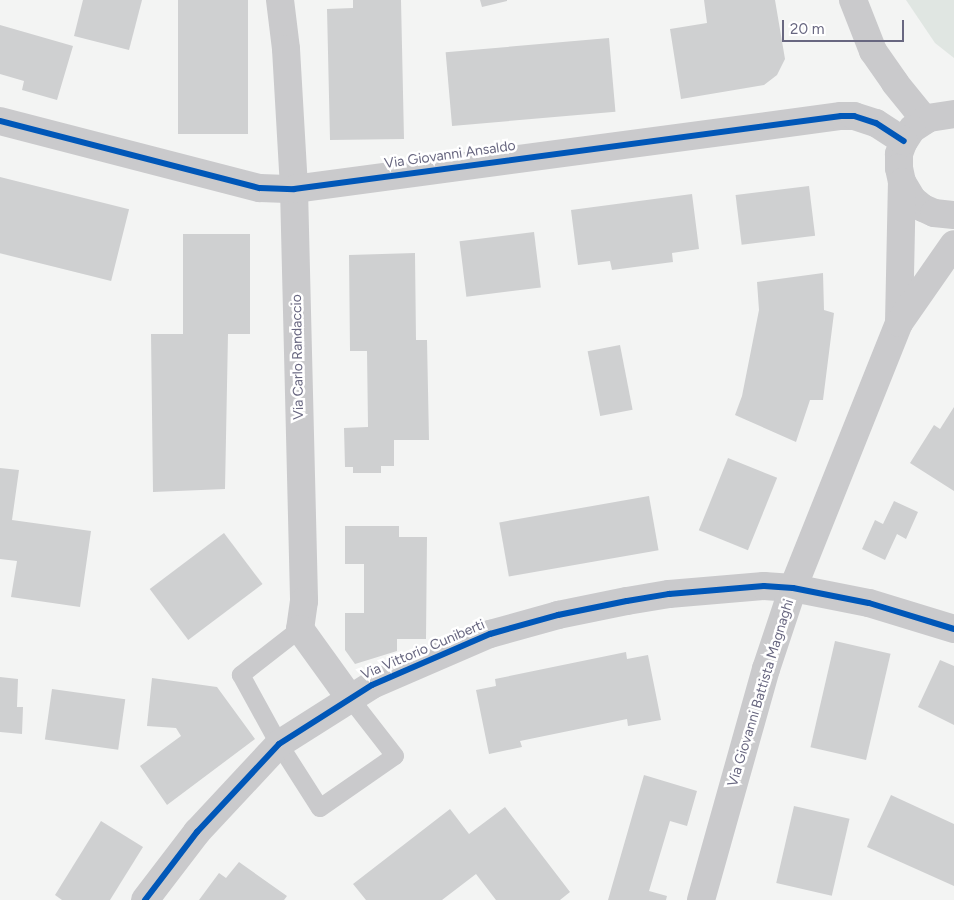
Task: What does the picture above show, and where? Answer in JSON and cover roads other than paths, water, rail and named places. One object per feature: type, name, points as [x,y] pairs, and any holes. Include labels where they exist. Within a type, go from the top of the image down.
[{"type":"street","name":"Via Carlo Randaccio","points":[[280,0],[286,49],[294,189],[304,601],[300,629]]},
{"type":"street","points":[[853,0],[873,51],[895,83],[925,120]]},
{"type":"street","points":[[904,141],[912,129],[925,120],[941,114],[954,114]]},
{"type":"street","name":"Via Giovanni Ansaldo","points":[[0,121],[260,188],[294,189],[841,116],[854,116],[876,123],[904,141]]},
{"type":"street","name":"Via Giovanni Battista Magnaghi","points":[[899,324],[902,182],[899,154],[904,141]]},
{"type":"street","points":[[902,182],[909,196],[923,208],[940,214],[954,215]]},
{"type":"street","name":"Via Giovanni Battista Magnaghi","points":[[701,900],[766,669],[793,588],[899,324],[954,244]]},
{"type":"street","name":"Via Vittorio Cuniberti","points":[[145,900],[198,832],[279,744],[349,697],[432,658],[490,634],[558,615],[669,594],[764,586],[793,588],[869,603],[954,630]]},
{"type":"street","points":[[300,629],[349,697]]},
{"type":"lane","points":[[300,629],[241,675],[279,744],[320,808],[395,756],[349,697]]}]
